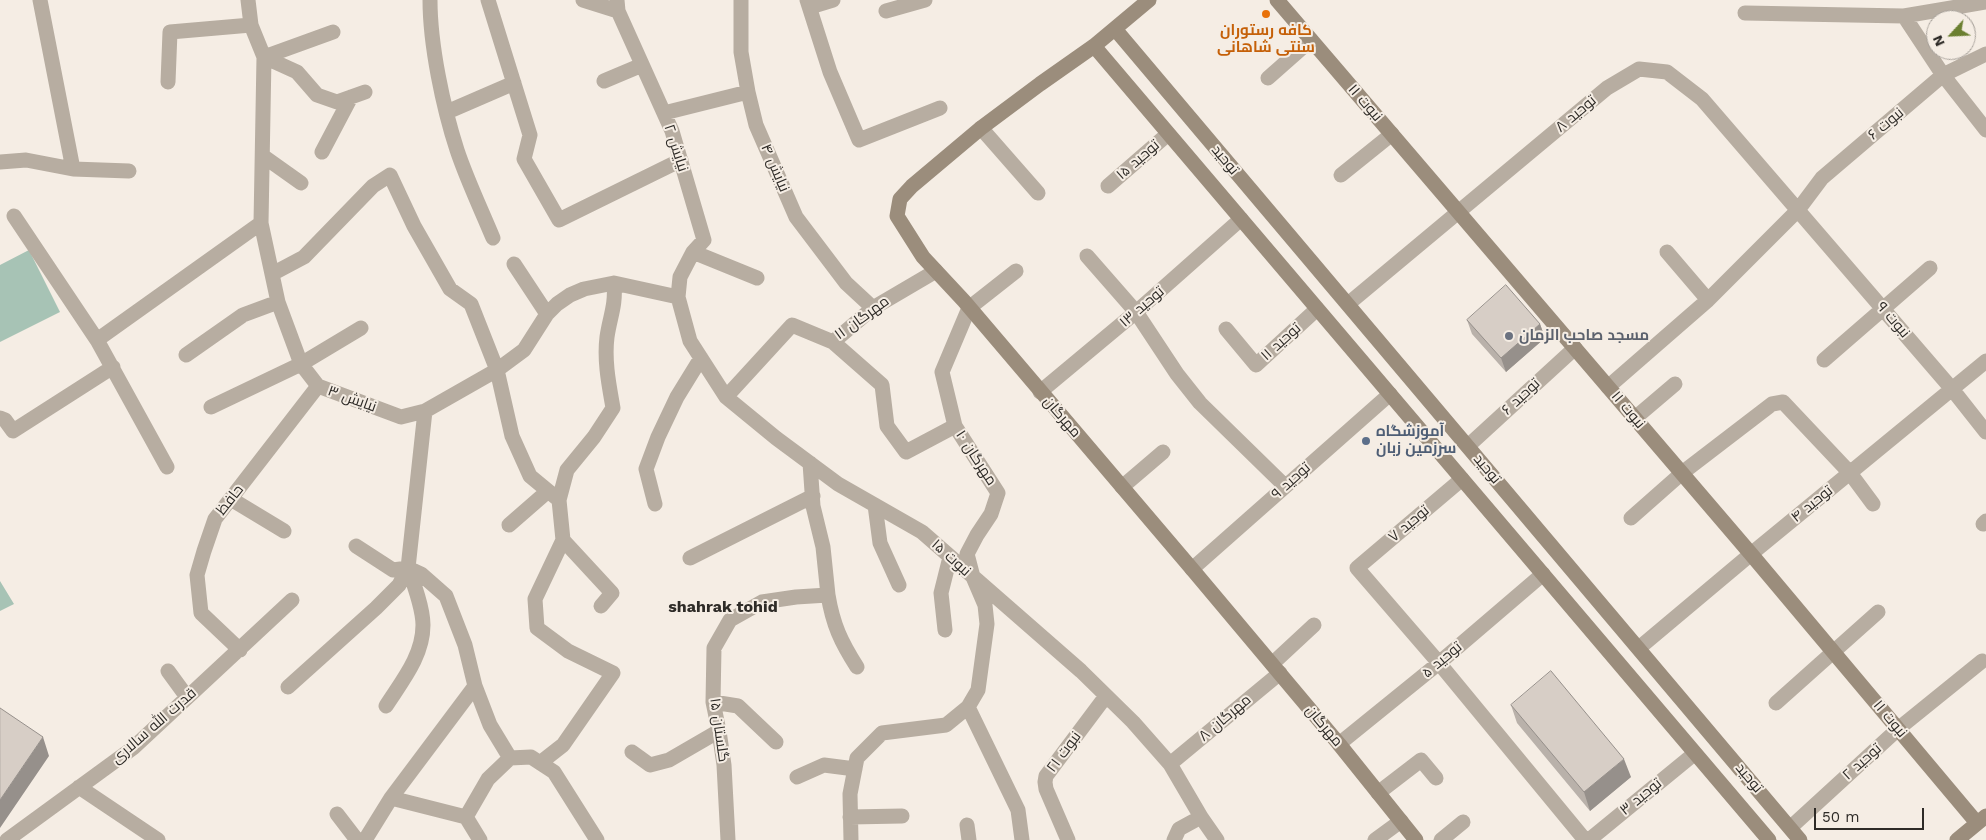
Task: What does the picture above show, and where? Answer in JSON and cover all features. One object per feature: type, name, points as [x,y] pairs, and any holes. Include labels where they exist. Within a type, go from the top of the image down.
[{"type":"street","points":[[40,0],[73,169]]},
{"type":"street","name":"نیایش ۳","points":[[248,0],[251,25],[264,57],[261,223],[278,302],[301,364],[318,386],[402,417],[425,411],[497,370],[524,350],[547,314],[570,295],[584,289],[614,283],[678,297]]},
{"type":"street","points":[[430,0],[430,21],[447,112],[457,150],[493,238]]},
{"type":"street","points":[[488,0],[530,135],[524,159],[559,220],[681,160]]},
{"type":"street","points":[[583,0],[617,5]]},
{"type":"street","name":"نیایش ۴","points":[[741,0],[741,52],[756,124],[796,217],[846,283],[873,308]]},
{"type":"street","points":[[833,0],[809,4],[830,72],[859,140],[940,108]]},
{"type":"street","points":[[886,11],[925,0]]},
{"type":"street","points":[[1115,29],[1149,0]]},
{"type":"street","name":"نبوت ۱۱","points":[[1277,0],[1682,473],[1898,729],[1981,819]]},
{"type":"street","points":[[1745,13],[1904,16],[1986,2]]},
{"type":"street","name":"نیایش ۲","points":[[617,5],[672,131],[704,240],[693,252],[680,277],[678,297]]},
{"type":"street","points":[[1904,16],[1943,76],[1986,130]]},
{"type":"street","points":[[168,82],[170,32],[251,25]]},
{"type":"street","name":"مهرگان","points":[[1115,29],[981,128],[912,186],[900,199],[897,216],[923,257],[969,308],[1276,668],[1416,840]]},
{"type":"street","name":"توحید","points":[[1115,29],[1581,582],[1791,827],[1800,840]]},
{"type":"street","points":[[264,57],[333,32]]},
{"type":"street","points":[[1268,78],[1311,40]]},
{"type":"street","name":"توحید","points":[[1094,46],[1769,840]]},
{"type":"street","name":"نبوت ۶","points":[[1608,387],[1708,300],[1798,210],[1822,178],[1943,76],[1986,54]]},
{"type":"street","points":[[264,57],[297,72],[317,96],[337,102],[358,94],[322,152]]},
{"type":"street","points":[[604,81],[642,65]]},
{"type":"street","name":"توحید ۸","points":[[1348,304],[1607,88],[1639,69],[1667,72],[1702,99],[1798,210]]},
{"type":"street","points":[[447,112],[514,83]]},
{"type":"street","points":[[664,113],[748,92]]},
{"type":"street","points":[[981,128],[1038,192]]},
{"type":"street","name":"توحید ۱۵","points":[[1108,186],[1168,134]]},
{"type":"street","points":[[1341,175],[1392,134]]},
{"type":"street","points":[[263,156],[301,182]]},
{"type":"street","points":[[0,162],[26,160],[73,169],[129,171]]},
{"type":"street","points":[[272,274],[304,256],[373,186],[390,174],[414,226],[450,289],[471,304],[497,370],[512,436],[530,476],[554,495],[563,540],[612,593],[601,606]]},
{"type":"street","name":"نبوت ۹","points":[[1798,210],[1952,389],[1986,432]]},
{"type":"street","points":[[14,216],[97,340],[167,467]]},
{"type":"street","name":"توحید ۱۳","points":[[1040,392],[1136,312],[1241,219]]},
{"type":"street","points":[[97,340],[261,223]]},
{"type":"street","points":[[693,252],[757,278]]},
{"type":"street","points":[[1667,252],[1708,300]]},
{"type":"street","points":[[1087,256],[1136,312],[1177,374],[1200,403],[1285,486]]},
{"type":"street","points":[[514,264],[547,314]]},
{"type":"street","points":[[1824,360],[1930,268]]},
{"type":"street","name":"مهرگان ۱۱","points":[[726,397],[792,325],[834,342],[873,308],[936,271]]},
{"type":"street","points":[[969,308],[1016,271]]},
{"type":"street","points":[[509,525],[554,495],[567,470],[594,437],[613,408],[607,372],[607,338],[616,301],[614,283]]},
{"type":"street","name":"نبوت ۱۵","points":[[678,297],[690,341],[726,397],[776,438],[838,484],[922,532],[1081,671],[1133,722],[1170,764],[1201,817],[1218,840]]},
{"type":"street","points":[[186,356],[243,315],[278,302]]},
{"type":"street","name":"مهرگان ۱۰","points":[[969,308],[942,372],[955,426],[998,493],[991,514],[967,554],[973,577]]},
{"type":"street","name":"توحید ۱۱","points":[[1226,329],[1256,365],[1317,309]]},
{"type":"street","points":[[210,406],[301,364],[361,328]]},
{"type":"street","points":[[834,342],[882,385],[888,426],[906,452],[955,426]]},
{"type":"street","name":"توحید ۶","points":[[1468,446],[1575,348]]},
{"type":"street","points":[[655,504],[646,469],[658,437],[677,397],[701,358]]},
{"type":"street","name":"توحید ۴","points":[[1639,648],[1986,361]]},
{"type":"street","points":[[0,418],[5,420],[13,431],[113,367]]},
{"type":"street","points":[[1635,418],[1675,384]]},
{"type":"street","name":"حافظ","points":[[240,650],[201,613],[197,575],[215,519],[318,386]]},
{"type":"street","name":"توحید ۹","points":[[1192,569],[1390,394]]},
{"type":"street","points":[[1632,518],[1682,473],[1772,404],[1783,402],[1850,473],[1874,504]]},
{"type":"street","points":[[288,687],[376,608],[399,585],[408,568],[425,411]]},
{"type":"street","points":[[1122,487],[1163,452]]},
{"type":"street","points":[[810,463],[813,496],[823,547],[831,614],[842,645],[857,667]]},
{"type":"street","name":"توحید ۷","points":[[1439,663],[1357,568],[1462,479]]},
{"type":"street","points":[[690,558],[813,496]]},
{"type":"street","points":[[231,499],[284,531]]},
{"type":"street","points":[[875,505],[880,543],[899,585]]},
{"type":"street","points":[[540,763],[563,745],[613,673],[568,651],[537,628],[535,599],[563,540]]},
{"type":"street","points":[[356,546],[393,570],[408,568],[421,574],[446,596],[465,645],[475,686],[490,725],[510,758]]},
{"type":"street","points":[[945,630],[941,593],[950,557]]},
{"type":"street","points":[[386,706],[418,656],[423,625],[417,594],[408,568]]},
{"type":"street","name":"توحید ۵","points":[[1339,744],[1439,663],[1543,574]]},
{"type":"street","points":[[851,840],[850,794],[857,758],[882,733],[946,725],[968,707],[978,690],[987,624],[986,605],[973,577]]},
{"type":"street","points":[[1562,597],[1581,582]]},
{"type":"street","name":"گلستان ۱۵","points":[[728,840],[724,765],[713,702],[714,648],[730,620],[762,602],[828,595]]},
{"type":"street","name":"قدرت الله سالاری","points":[[7,840],[133,748],[292,600]]},
{"type":"street","points":[[1776,703],[1878,612]]},
{"type":"street","name":"مهرگان ۸","points":[[1170,764],[1276,668],[1314,625]]},
{"type":"street","name":"توحید ۲","points":[[1791,827],[1898,729],[1982,661]]},
{"type":"street","points":[[1439,663],[1584,840]]},
{"type":"street","points":[[168,671],[187,697]]},
{"type":"street","points":[[365,840],[391,798],[475,686]]},
{"type":"street","name":"نبوت ۲۱","points":[[1068,840],[1046,789],[1046,776],[1106,696]]},
{"type":"street","points":[[713,702],[738,706],[776,742]]},
{"type":"street","points":[[968,707],[1018,810],[1022,840]]},
{"type":"street","points":[[632,752],[650,765],[669,760],[719,731]]},
{"type":"street","name":"توحید ۳","points":[[1589,840],[1694,754]]},
{"type":"street","points":[[466,817],[488,779],[510,758],[530,757],[554,772],[597,840]]},
{"type":"street","points":[[1378,793],[1420,760],[1436,778]]},
{"type":"street","points":[[797,777],[824,765],[855,769]]},
{"type":"street","points":[[79,787],[158,840]]},
{"type":"street","points":[[391,798],[466,817],[480,840]]},
{"type":"street","points":[[338,814],[357,840]]},
{"type":"street","points":[[850,817],[902,816]]},
{"type":"street","points":[[1174,840],[1179,829],[1201,817]]},
{"type":"street","points":[[1957,840],[1981,819]]},
{"type":"street","points":[[1375,840],[1400,821]]},
{"type":"street","points":[[1441,840],[1463,822]]},
{"type":"green space","points":[[29,250],[60,312],[0,342],[0,265]]},
{"type":"green space","points":[[0,581],[14,604],[0,611]]},
{"type":"building","name":"مسجد صاحب الزمان","points":[[1506,285],[1540,324],[1501,358],[1467,320]]},
{"type":"building","points":[[1551,671],[1624,759],[1584,792],[1511,705]]},
{"type":"building","points":[[0,708],[43,737],[0,800]]},
{"type":"place","name":"کافه رستوران سنتی شاهانی","points":[[1266,14]]},
{"type":"place","name":"مسجد صاحب الزمان","points":[[1509,336]]},
{"type":"place","name":"آموزشگاه سرزمین زبان","points":[[1366,441]]},
{"type":"district","name":"shahrak tohid","points":[[723,607]]}]
